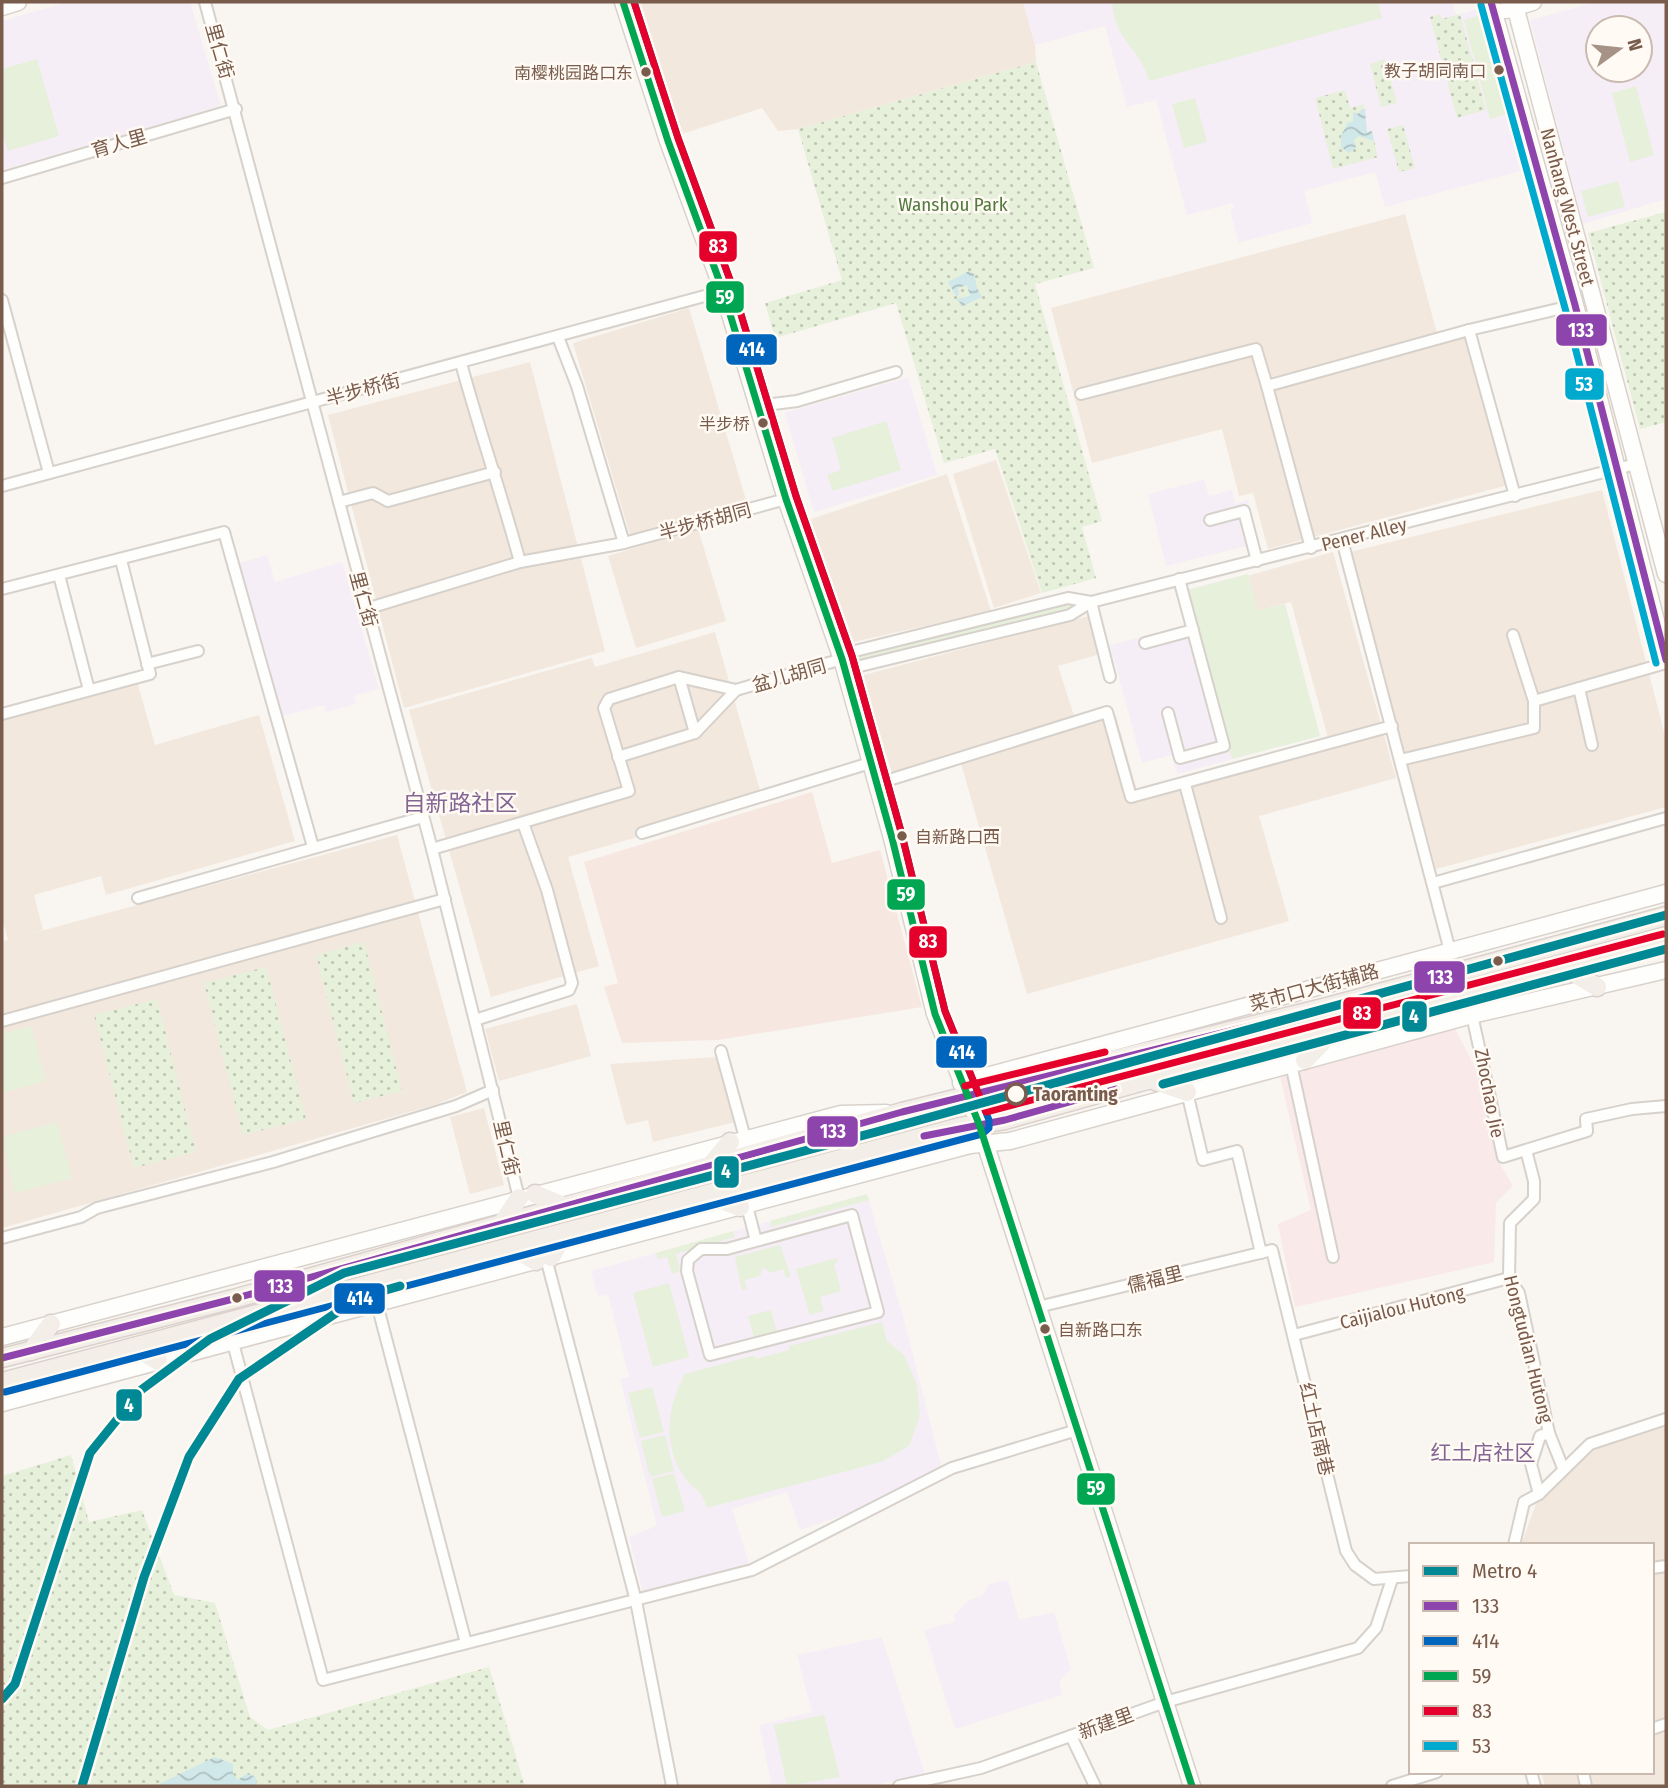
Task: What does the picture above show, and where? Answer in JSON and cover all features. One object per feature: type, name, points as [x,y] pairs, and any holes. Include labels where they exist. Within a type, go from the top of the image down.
[{"type":"main road","points":[[2,1359],[709,1167],[902,1112],[964,1089],[1326,1007],[1666,916]]},
{"type":"main road","points":[[2,1382],[708,1195],[982,1133],[1005,1120],[1150,1079],[1666,944]]},
{"type":"main road","points":[[1568,970],[1597,986]]},
{"type":"main road","points":[[1298,1062],[1334,1030]]},
{"type":"main road","points":[[1150,1079],[1186,1092]]},
{"type":"main road","points":[[709,1167],[738,1140]]},
{"type":"main road","points":[[708,1195],[743,1206]]},
{"type":"main road","points":[[501,1225],[527,1196],[566,1207]]},
{"type":"main road","points":[[512,1247],[544,1259],[564,1234]]},
{"type":"main road","points":[[31,1351],[51,1324]]},
{"type":"main road","points":[[135,1347],[158,1361]]},
{"type":"street","points":[[2,7],[18,2]]},
{"type":"street","name":"里仁街","points":[[205,2],[236,109],[366,609],[445,898],[493,1090],[527,1196]]},
{"type":"street","points":[[623,2],[668,141],[723,291],[786,499],[842,659],[935,1014],[982,1133],[1192,1786]]},
{"type":"street","points":[[1533,2],[1492,7],[1575,305],[1615,470],[1666,661],[1534,701]]},
{"type":"street","name":"Nanhang West Street","points":[[1514,4],[1666,574]]},
{"type":"street","name":"育人里","points":[[2,177],[236,109]]},
{"type":"street","name":"半步桥街","points":[[2,486],[723,291]]},
{"type":"street","points":[[2,300],[50,473]]},
{"type":"street","points":[[1267,386],[1469,330],[1575,305]]},
{"type":"street","points":[[1469,330],[1515,496]]},
{"type":"street","points":[[558,337],[577,386],[624,543]]},
{"type":"street","points":[[1081,394],[1256,349],[1311,548]]},
{"type":"street","points":[[461,363],[481,439],[495,472],[520,562]]},
{"type":"street","points":[[757,406],[797,401],[896,372]]},
{"type":"street","name":"Pener Alley","points":[[1091,602],[1068,598],[855,651],[842,659],[856,667],[1070,615],[1091,602],[1636,464]]},
{"type":"street","points":[[339,502],[373,493],[388,501],[495,472]]},
{"type":"street","name":"半步桥胡同","points":[[366,609],[520,562],[624,543],[786,499]]},
{"type":"street","points":[[1210,520],[1244,511],[1258,561]]},
{"type":"street","points":[[2,590],[224,533],[313,847]]},
{"type":"street","points":[[1342,540],[1450,951]]},
{"type":"street","points":[[2,714],[150,674],[121,560]]},
{"type":"street","points":[[59,575],[89,690]]},
{"type":"street","points":[[1168,713],[1180,758],[1224,746],[1180,579]]},
{"type":"street","points":[[1091,602],[1110,677]]},
{"type":"street","points":[[1145,643],[1193,630]]},
{"type":"street","points":[[1400,760],[1534,728],[1534,701],[1513,635]]},
{"type":"street","points":[[147,664],[198,651]]},
{"type":"street","name":"盆儿胡同","points":[[736,690],[842,659]]},
{"type":"street","points":[[678,677],[695,733]]},
{"type":"street","points":[[432,849],[629,791],[604,709],[606,703],[678,677],[736,690]]},
{"type":"street","points":[[1578,688],[1592,746]]},
{"type":"street","points":[[618,757],[695,733],[736,690]]},
{"type":"street","points":[[876,784],[1107,712],[1131,797],[1392,726]]},
{"type":"street","points":[[642,833],[870,763]]},
{"type":"street","points":[[1185,784],[1222,918]]},
{"type":"street","points":[[138,898],[423,817]]},
{"type":"street","points":[[1433,883],[1666,818]]},
{"type":"street","points":[[475,1020],[569,990],[571,987],[547,890],[523,823]]},
{"type":"street","name":"菜市口大街辅路","points":[[964,1089],[1450,951],[1666,893]]},
{"type":"street","points":[[2,1021],[445,898]]},
{"type":"street","points":[[2,1403],[743,1206],[982,1133],[1010,1141],[1472,1015],[1666,970]]},
{"type":"street","name":"Zhochao Jie","points":[[1472,1015],[1503,1157],[1587,1131],[1586,1119],[1632,1109],[1666,1106]]},
{"type":"street","points":[[721,1051],[738,1140]]},
{"type":"street","points":[[1298,1062],[1333,1257]]},
{"type":"street","points":[[2,1238],[81,1217],[97,1208],[273,1162],[456,1106],[493,1090]]},
{"type":"street","name":"红土店南巷","points":[[1186,1092],[1203,1160],[1237,1151],[1294,1335],[1346,1551],[1355,1565],[1374,1579],[1392,1579]]},
{"type":"street","points":[[2,1337],[841,1114],[902,1112]]},
{"type":"street","name":"Hongtudian Hutong","points":[[1526,1150],[1534,1181],[1534,1199],[1510,1223],[1509,1278],[1519,1293],[1549,1433],[1563,1468]]},
{"type":"street","points":[[743,1206],[756,1241]]},
{"type":"street","points":[[852,1215],[878,1312],[710,1356],[687,1271],[688,1260],[692,1254],[701,1250],[727,1249],[756,1241],[852,1215]]},
{"type":"street","name":"儒福里","points":[[1038,1307],[1267,1252]]},
{"type":"street","points":[[544,1259],[636,1601],[672,1786]]},
{"type":"street","name":"Caijialou Hutong","points":[[1294,1335],[1509,1278]]},
{"type":"street","points":[[377,1304],[466,1643]]},
{"type":"street","points":[[233,1343],[323,1680],[752,1570],[952,1468],[1077,1430]]},
{"type":"street","points":[[1514,1543],[1524,1502],[1539,1494],[1563,1468],[1597,1441],[1666,1419]]},
{"type":"street","points":[[1539,1494],[1531,1464],[1540,1436],[1549,1433]]},
{"type":"street","points":[[1392,1579],[1409,1576]]},
{"type":"street","name":"新建里","points":[[899,1786],[981,1768],[1165,1702],[1358,1648],[1376,1628],[1392,1579]]},
{"type":"street","points":[[1071,1736],[1095,1786]]},
{"type":"street","points":[[1392,1786],[1431,1774]]},
{"type":"shaded area","points":[[68,2],[190,2],[221,106],[2,170],[2,21]]},
{"type":"shaded area","points":[[640,2],[1023,2],[1035,45],[1036,62],[798,129],[778,131],[762,108],[682,134]]},
{"type":"shaded area","points":[[1023,2],[1452,2],[1456,15],[1482,8],[1525,170],[1385,207],[1375,172],[1304,191],[1312,223],[1239,243],[1230,210],[1234,209],[1233,203],[1187,215],[1156,100],[1127,107],[1105,26],[1035,45]]},
{"type":"shaded area","points":[[1596,2],[1663,2],[1666,13],[1666,199],[1583,224],[1530,20]]},
{"type":"shaded area","points":[[1405,214],[1439,341],[1467,334],[1508,485],[1268,549],[1253,493],[1239,496],[1222,429],[1092,463],[1051,308]]},
{"type":"shaded area","points":[[689,308],[746,500],[630,535],[573,343]]},
{"type":"shaded area","points":[[530,362],[605,651],[404,708],[328,415]]},
{"type":"shaded area","points":[[908,377],[937,475],[814,512],[785,413]]},
{"type":"shaded area","points":[[996,460],[1041,593],[994,608],[953,474]]},
{"type":"shaded area","points":[[947,474],[991,611],[849,643],[808,520]]},
{"type":"shaded area","points":[[1204,480],[1209,496],[1232,490],[1235,504],[1248,500],[1259,543],[1166,566],[1148,494]]},
{"type":"shaded area","points":[[1602,490],[1666,740],[1666,807],[1436,869],[1350,552]]},
{"type":"shaded area","points":[[698,529],[726,621],[636,648],[608,556]]},
{"type":"shaded area","points":[[1333,552],[1396,778],[1259,816],[1289,921],[1027,994],[960,760],[1116,716],[1137,791],[1328,738],[1291,602],[1257,611],[1247,576]]},
{"type":"shaded area","points":[[267,555],[275,582],[342,562],[379,689],[354,696],[356,704],[326,712],[324,705],[280,717],[236,564]]},
{"type":"shaded area","points":[[1248,574],[1257,611],[1285,604],[1320,736],[1177,774],[1172,755],[1142,763],[1110,645],[1185,625],[1177,592]]},
{"type":"shaded area","points":[[1089,616],[1100,654],[1058,666],[1074,716],[893,775],[860,676]]},
{"type":"shaded area","points":[[715,632],[763,801],[568,857],[599,966],[491,997],[409,710],[592,658],[595,667]]},
{"type":"shaded area","points":[[137,681],[155,745],[259,715],[295,841],[106,895],[101,876],[34,895],[43,930],[22,936],[397,835],[467,1092],[434,1105],[2,1228],[2,942],[8,940],[2,917],[2,720]]},
{"type":"shaded area","points":[[812,792],[832,863],[880,850],[922,1007],[718,1040],[622,1043],[604,987],[618,983],[584,862]]},
{"type":"shaded area","points":[[577,1004],[591,1056],[499,1081],[485,1029]]},
{"type":"shaded area","points":[[1454,1027],[1475,1067],[1500,1164],[1513,1186],[1496,1203],[1494,1262],[1295,1307],[1278,1224],[1311,1210],[1279,1072]]},
{"type":"shaded area","points":[[717,1057],[735,1122],[653,1142],[648,1120],[626,1125],[610,1064]]},
{"type":"shaded area","points":[[484,1108],[504,1185],[470,1194],[450,1117]]},
{"type":"shaded area","points":[[867,1194],[903,1316],[942,1469],[873,1505],[800,1530],[787,1492],[732,1509],[749,1563],[644,1597],[629,1537],[657,1526],[620,1379],[629,1377],[608,1295],[598,1296],[591,1271]]},
{"type":"shaded area","points":[[1666,1427],[1666,1786],[1545,1786],[1542,1774],[1654,1774],[1654,1543],[1522,1543],[1536,1504],[1592,1445]]},
{"type":"shaded area","points":[[1008,1580],[1019,1620],[1054,1612],[1071,1669],[1059,1682],[1062,1695],[955,1729],[924,1630],[955,1622],[954,1615],[969,1600],[982,1596],[989,1584]]},
{"type":"shaded area","points":[[882,1637],[925,1774],[872,1786],[772,1786],[759,1725],[812,1712],[797,1655]]},
{"type":"green space","points":[[1112,2],[1378,2],[1382,18],[1149,81],[1140,60],[1118,27]]},
{"type":"green space","points":[[1440,14],[1442,19],[1460,14],[1486,110],[1457,118],[1430,17]]},
{"type":"green space","points":[[1479,16],[1506,114],[1490,119],[1464,20]]},
{"type":"green space","points":[[37,59],[59,136],[8,151],[2,131],[2,69]]},
{"type":"green space","points":[[1385,59],[1397,103],[1381,107],[1370,64]]},
{"type":"green space","name":"Wanshou Park","points":[[1036,62],[1094,268],[1035,284],[1102,521],[1082,527],[1096,578],[1042,593],[995,449],[944,463],[896,303],[775,338],[765,303],[842,280],[798,129]]},
{"type":"green space","points":[[1636,86],[1654,155],[1630,162],[1612,93]]},
{"type":"green space","points":[[1345,90],[1350,108],[1364,104],[1367,132],[1372,131],[1378,157],[1333,169],[1315,98]]},
{"type":"green space","points":[[1195,98],[1207,142],[1184,148],[1172,104]]},
{"type":"green space","points":[[1403,125],[1415,168],[1399,172],[1387,129]]},
{"type":"green space","points":[[1618,181],[1625,207],[1588,217],[1581,191]]},
{"type":"green space","points":[[1666,212],[1666,422],[1640,429],[1588,233]]},
{"type":"green space","points":[[886,421],[901,470],[833,491],[827,475],[841,470],[832,438]]},
{"type":"green space","points":[[1248,574],[1257,611],[1285,604],[1320,736],[1232,759],[1188,590]]},
{"type":"green space","points":[[1068,598],[1091,602],[1070,615],[856,667],[842,659]]},
{"type":"green space","points":[[364,942],[402,1091],[354,1103],[316,955]]},
{"type":"green space","points":[[266,967],[306,1119],[243,1135],[204,983]]},
{"type":"green space","points":[[157,999],[196,1152],[134,1168],[94,1015]]},
{"type":"green space","points":[[31,1026],[46,1081],[2,1093],[2,1034]]},
{"type":"green space","points":[[57,1122],[72,1178],[15,1193],[2,1137]]},
{"type":"green space","points":[[867,1194],[869,1200],[771,1227],[770,1221]]},
{"type":"green space","points":[[733,1231],[735,1237],[676,1254],[680,1271],[672,1274],[667,1257],[658,1259],[656,1253]]},
{"type":"green space","points":[[780,1245],[791,1276],[786,1278],[783,1269],[770,1273],[763,1267],[760,1276],[745,1280],[747,1289],[742,1290],[735,1257]]},
{"type":"green space","points":[[837,1258],[838,1262],[834,1264],[841,1291],[820,1297],[824,1311],[810,1315],[796,1269]]},
{"type":"green space","points":[[669,1283],[689,1357],[653,1367],[633,1293]]},
{"type":"green space","points":[[771,1310],[778,1336],[755,1342],[748,1316]]},
{"type":"green space","points":[[882,1322],[887,1341],[904,1355],[917,1384],[920,1416],[909,1446],[881,1462],[707,1508],[700,1493],[689,1483],[678,1466],[670,1439],[674,1399],[685,1374],[755,1355],[756,1359],[789,1350],[789,1346]]},
{"type":"green space","points":[[652,1387],[664,1432],[640,1438],[628,1393]]},
{"type":"green space","points":[[665,1435],[674,1471],[650,1477],[641,1441]]},
{"type":"green space","points":[[71,1455],[89,1522],[142,1510],[174,1595],[215,1603],[250,1717],[268,1730],[489,1667],[525,1786],[2,1786],[2,1476]]},
{"type":"green space","points":[[674,1473],[685,1511],[662,1517],[652,1479]]},
{"type":"green space","points":[[824,1715],[840,1777],[787,1786],[774,1725]]},
{"type":"water","points":[[1365,109],[1367,132],[1372,131],[1374,141],[1359,136],[1354,140],[1356,147],[1349,153],[1341,147],[1341,136],[1348,122],[1353,122],[1353,112],[1358,114]]},
{"type":"water","points":[[969,271],[974,274],[982,297],[963,306],[956,299],[970,296],[967,285],[958,288],[959,295],[956,296],[948,282]]},
{"type":"water","points":[[215,1757],[233,1764],[233,1774],[238,1780],[246,1774],[255,1776],[258,1786],[155,1786]]},
{"type":"metro line","name":"4","points":[[2,1699],[15,1684],[90,1453],[141,1390],[210,1339],[344,1273],[876,1132],[1666,915]]},
{"type":"metro line","name":"4","points":[[1163,1084],[1666,949]]},
{"type":"metro line","name":"4","points":[[82,1786],[144,1577],[189,1457],[239,1379],[358,1298],[400,1286]]},
{"type":"transit line","name":"59","points":[[623,2],[668,141],[723,291],[786,499],[842,659],[892,838],[935,1014],[979,1124],[1192,1786]]},
{"type":"transit line","name":"414","points":[[5,1392],[982,1134],[989,1128],[989,1120],[945,1011],[902,835],[852,656],[796,496],[733,288],[678,138],[634,2]]},
{"type":"transit line","name":"83","points":[[634,2],[678,138],[733,288],[796,496],[852,656],[902,835],[945,1011],[986,1112],[1663,934]]},
{"type":"transit line","name":"133","points":[[1491,2],[1575,305],[1666,660]]},
{"type":"transit line","name":"53","points":[[1481,5],[1565,308],[1656,663]]},
{"type":"transit line","name":"133","points":[[2,1358],[233,1299],[902,1112],[1327,1007],[1666,916]]},
{"type":"transit line","name":"83","points":[[965,1086],[1105,1052]]},
{"type":"transit line","name":"133","points":[[924,1136],[1005,1120],[1116,1089]]},
{"type":"place","name":"教子胡同南口","points":[[1499,70]]},
{"type":"place","name":"南樱桃园路口东","points":[[646,72]]},
{"type":"place","name":"半步桥","points":[[763,423]]},
{"type":"place","name":"自新路口西","points":[[902,836]]},
{"type":"place","name":"Taoranting","points":[[1016,1094]]},
{"type":"place","name":"自新路口东","points":[[1045,1329]]},
{"type":"district","name":"自新路社区","points":[[460,803]]},
{"type":"district","name":"红土店社区","points":[[1483,1453]]}]
